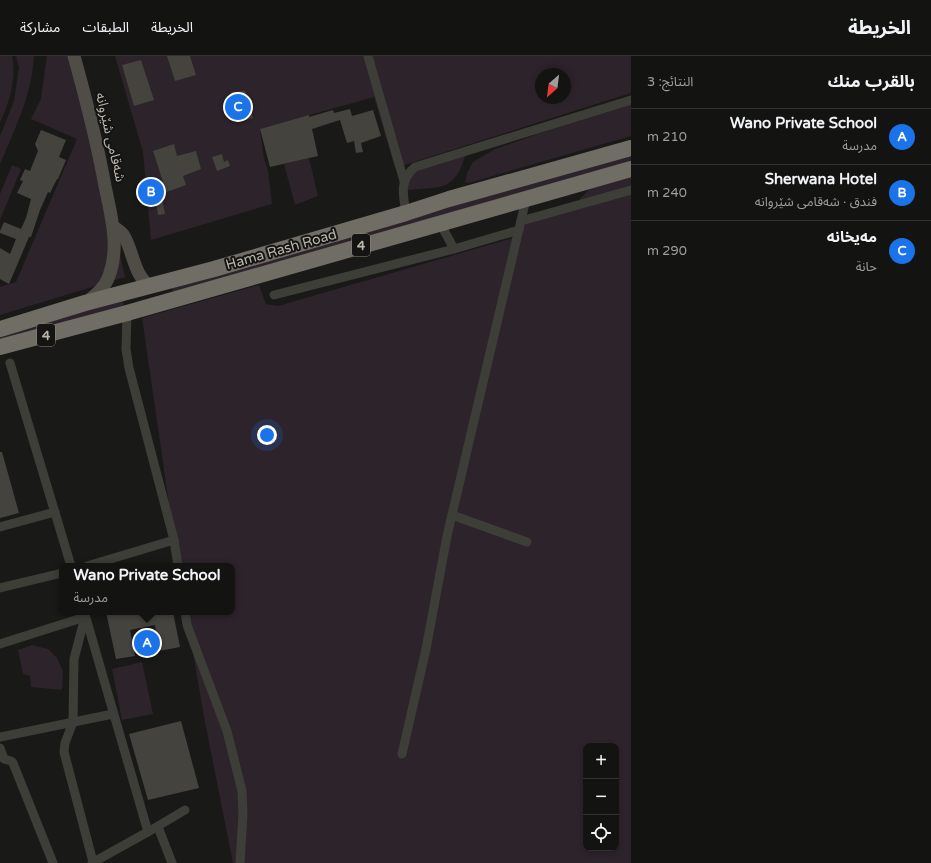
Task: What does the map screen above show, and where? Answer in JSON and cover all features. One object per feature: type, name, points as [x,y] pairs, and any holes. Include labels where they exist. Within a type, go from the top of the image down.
[{"type":"highway","name":"Hama Rash Road","points":[[0,329],[85,303],[150,286],[631,148]]},
{"type":"highway","name":"Hama Rash Road","points":[[0,347],[127,313],[631,169]]},
{"type":"street","name":"شەقامی شێروانە","points":[[74,56],[96,137],[113,226],[114,248],[109,276],[101,290],[85,303]]},
{"type":"street","points":[[368,56],[404,181]]},
{"type":"street","points":[[406,213],[402,193],[404,181],[410,171],[420,165],[631,100]]},
{"type":"street","points":[[274,295],[454,249],[631,190]]},
{"type":"street","points":[[402,754],[426,649],[452,515],[526,199]]},
{"type":"street","points":[[440,223],[454,249]]},
{"type":"street","name":"شەقامی شێروانە","points":[[113,226],[124,236],[136,270],[143,282],[150,286]]},
{"type":"street","points":[[127,313],[126,349],[129,368],[174,540],[178,563]]},
{"type":"street","points":[[10,363],[70,563]]},
{"type":"street","points":[[0,527],[55,512]]},
{"type":"street","points":[[452,515],[526,542]]},
{"type":"street","points":[[97,563],[174,540]]},
{"type":"street","points":[[0,588],[59,574]]},
{"type":"street","points":[[0,644],[85,615]]},
{"type":"street","points":[[85,615],[148,832]]},
{"type":"street","points":[[85,615],[74,659],[74,722],[65,743],[64,752],[92,863],[158,827],[185,810]]},
{"type":"street","points":[[185,615],[187,625],[227,731],[242,791],[240,863]]},
{"type":"street","points":[[0,737],[113,714]]},
{"type":"street","points":[[0,748],[2,762],[11,761],[13,763],[53,863]]},
{"type":"street","points":[[158,827],[172,863]]},
{"type":"shaded area","points":[[0,56],[12,56],[14,73],[9,99],[0,123]]},
{"type":"shaded area","points":[[16,56],[34,56],[33,70],[22,111],[0,164],[0,136],[14,101],[19,68]]},
{"type":"shaded area","points":[[47,56],[75,56],[125,277],[0,315],[0,287],[16,282],[77,139],[31,119],[41,99]]},
{"type":"shaded area","points":[[115,56],[631,56],[631,93],[395,168],[374,97],[260,129],[264,159],[268,171],[272,204],[151,240],[143,152]]},
{"type":"shaded area","points":[[631,104],[631,136],[472,182],[465,182],[467,173],[473,162],[495,149],[569,123]]},
{"type":"shaded area","points":[[631,153],[631,161],[173,292],[171,285]]},
{"type":"shaded area","points":[[465,156],[461,168],[451,182],[437,187],[407,190],[408,181],[420,168],[448,158]]},
{"type":"shaded area","points":[[309,158],[318,196],[295,205],[284,164]]},
{"type":"shaded area","points":[[12,165],[21,169],[0,220],[0,194]]},
{"type":"shaded area","points":[[631,177],[631,863],[233,863],[204,717],[187,615],[235,615],[235,563],[178,563],[142,318],[259,285],[266,304],[278,306],[513,238],[524,223],[569,211],[591,187]]},
{"type":"shaded area","points":[[123,299],[124,305],[56,327],[0,342],[0,334]]},
{"type":"shaded area","points":[[32,645],[48,649],[57,658],[63,671],[62,690],[31,687],[30,676],[23,674],[18,650]]},
{"type":"shaded area","points":[[142,662],[153,714],[122,720],[112,669]]},
{"type":"building","points":[[167,56],[190,56],[196,75],[175,81]]},
{"type":"building","points":[[141,60],[154,100],[134,106],[122,65]]},
{"type":"building","points":[[245,91],[253,118],[235,121],[231,107],[235,106],[231,92]]},
{"type":"building","points":[[350,109],[352,116],[373,110],[381,136],[361,143],[363,152],[356,153],[354,141],[347,143],[340,120],[312,129],[318,156],[270,167],[260,129],[309,115],[309,117],[333,110],[334,113]]},
{"type":"building","points":[[41,130],[66,140],[59,157],[66,160],[58,179],[50,193],[48,192],[31,237],[29,237],[9,284],[0,279],[0,248],[10,254],[16,239],[0,233],[0,231],[4,222],[21,229],[26,218],[31,199],[17,193],[23,181],[20,180],[25,169],[30,171],[38,151],[35,144]]},
{"type":"building","points":[[174,144],[177,156],[196,151],[201,169],[183,176],[186,185],[161,194],[165,214],[158,215],[153,184],[163,182],[153,151]]},
{"type":"building","points":[[222,154],[224,162],[228,160],[230,166],[217,171],[212,157]]},
{"type":"building","points":[[0,452],[2,452],[19,513],[0,518]]},
{"type":"building","points":[[107,615],[174,615],[180,647],[159,651],[155,625],[130,630],[135,656],[116,659]]},
{"type":"building","points":[[181,721],[199,788],[148,800],[129,734]]},
{"type":"place","name":"مەیخانە","points":[[238,107]]},
{"type":"place","name":"Sherwana Hotel","points":[[151,192]]},
{"type":"place","name":"Wano Private School","points":[[147,643]]}]
